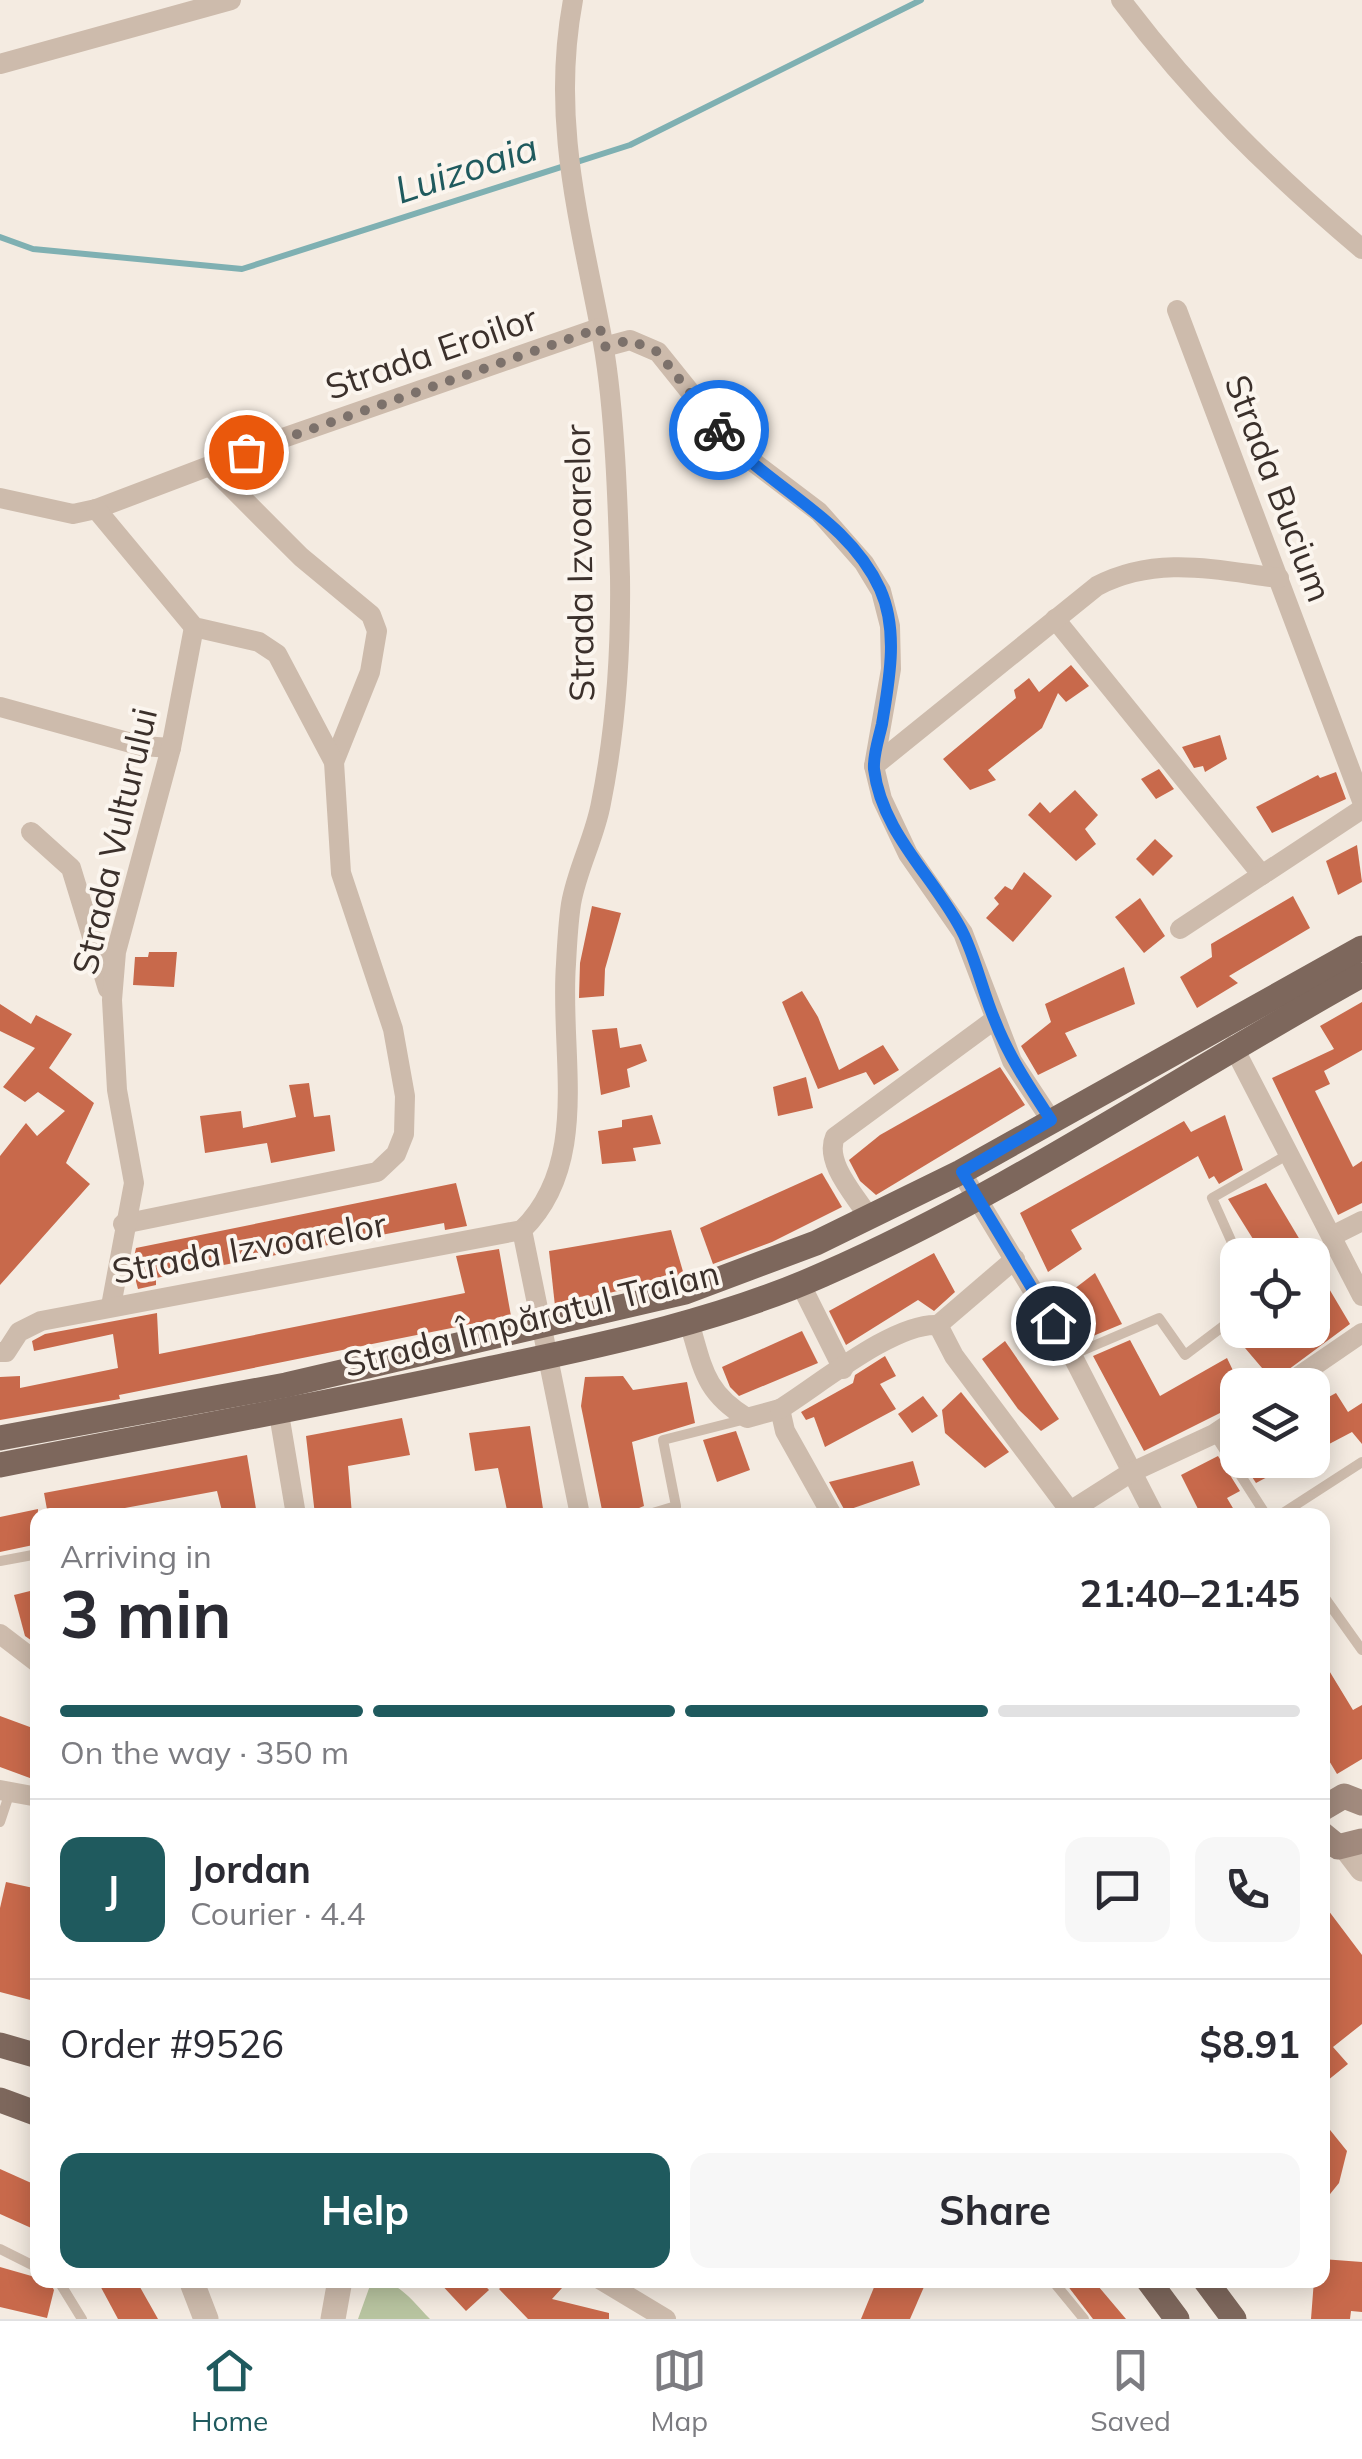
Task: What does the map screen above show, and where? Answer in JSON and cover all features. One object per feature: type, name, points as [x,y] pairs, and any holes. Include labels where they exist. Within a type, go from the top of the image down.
[{"type":"main road","name":"Strada Împăratul Traian","points":[[0,1438],[286,1385],[685,1292],[816,1243],[962,1172],[1362,948]]},
{"type":"main road","name":"Strada Împăratul Traian","points":[[0,1465],[278,1414],[549,1356],[689,1322],[800,1283],[978,1196],[1362,975]]},
{"type":"main road","points":[[1330,1801],[1359,1798]]},
{"type":"main road","points":[[0,2045],[30,2054]]},
{"type":"main road","points":[[0,2100],[30,2111]]},
{"type":"main road","points":[[1154,2288],[1177,2319]]},
{"type":"main road","points":[[1211,2288],[1234,2319]]},
{"type":"street","points":[[0,64],[231,0]]},
{"type":"street","name":"Strada Izvoarelor","points":[[0,1352],[6,1352],[20,1332],[41,1321],[522,1230],[546,1207],[563,1164],[571,902],[600,807],[618,702],[620,576],[602,337],[574,206],[564,128],[564,47],[573,0]]},
{"type":"street","points":[[1121,0],[1178,76],[1264,166],[1362,248]]},
{"type":"street","name":"Strada Bucium","points":[[1177,310],[1362,801]]},
{"type":"street","points":[[602,337],[630,340],[658,352],[736,450],[819,512],[864,563],[881,591],[890,626],[890,669],[874,766],[882,799],[908,854],[963,934],[1012,1061],[1051,1120]]},
{"type":"street","name":"Strada Eroilor","points":[[0,498],[73,514],[96,508],[210,466],[602,337]]},
{"type":"street","points":[[210,466],[301,558],[371,615],[377,631],[370,672],[334,762]]},
{"type":"street","points":[[96,508],[194,627],[259,642],[276,654],[334,762],[341,873],[393,1029],[405,1096],[404,1134],[396,1154],[377,1172],[123,1224]]},
{"type":"street","points":[[874,766],[1097,586],[1146,566],[1279,578]]},
{"type":"street","points":[[1055,619],[1262,875]]},
{"type":"street","name":"Strada Vulturului","points":[[111,1306],[123,1224],[134,1183],[117,1090],[112,1000],[116,952],[171,748],[194,627]]},
{"type":"street","points":[[0,707],[142,746],[171,748]]},
{"type":"street","points":[[1180,929],[1362,809]]},
{"type":"street","points":[[31,832],[71,868],[112,1000]]},
{"type":"street","points":[[868,1216],[834,1162],[831,1145],[835,1136],[994,1020]]},
{"type":"street","points":[[1233,1046],[1334,1235],[1362,1296]]},
{"type":"street","points":[[962,1172],[1072,1355],[1150,1508]]},
{"type":"street","points":[[1334,1235],[1362,1221]]},
{"type":"street","points":[[522,1230],[579,1508]]},
{"type":"street","points":[[689,1322],[709,1388],[723,1404],[747,1418],[780,1410],[896,1335],[923,1324],[938,1325],[1016,1259]]},
{"type":"street","points":[[800,1283],[843,1369]]},
{"type":"street","points":[[938,1325],[954,1356],[1063,1508]]},
{"type":"street","points":[[1311,1368],[1362,1333]]},
{"type":"street","points":[[780,1410],[785,1431],[828,1508]]},
{"type":"street","points":[[278,1414],[295,1508]]},
{"type":"street","points":[[1075,1508],[1130,1473],[1220,1430]]},
{"type":"street","points":[[7,1641],[30,1657]]},
{"type":"street","points":[[5,1791],[30,1795]]},
{"type":"street","points":[[195,2288],[206,2319]]},
{"type":"street","points":[[333,2319],[339,2288]]},
{"type":"street","points":[[614,2288],[666,2319]]},
{"type":"lane","points":[[1230,1238],[1212,1198],[1290,1154]]},
{"type":"lane","points":[[1072,1355],[1160,1318],[1185,1355],[1220,1328]]},
{"type":"lane","points":[[669,1508],[676,1506],[663,1440],[747,1418]]},
{"type":"lane","points":[[1214,1434],[1262,1508]]},
{"type":"lane","points":[[1291,1508],[1362,1462]]},
{"type":"lane","points":[[0,1561],[30,1555]]},
{"type":"lane","points":[[1330,1605],[1362,1650]]},
{"type":"lane","points":[[0,1822],[5,1791]]},
{"type":"lane","points":[[0,2249],[30,2264]]},
{"type":"lane","points":[[63,2288],[82,2319]]},
{"type":"lane","points":[[1059,2288],[1084,2319]]},
{"type":"green space","points":[[369,2288],[397,2288],[430,2319],[358,2319]]},
{"type":"building","points":[[1071,665],[1089,686],[1066,702],[1058,693],[1042,728],[988,770],[996,780],[970,790],[943,759],[1016,698],[1014,690],[1029,678],[1039,692]]},
{"type":"building","points":[[1220,735],[1227,759],[1205,772],[1203,766],[1194,768],[1182,747]]},
{"type":"building","points":[[1159,769],[1174,789],[1156,799],[1141,779]]},
{"type":"building","points":[[1336,772],[1346,799],[1272,833],[1256,807],[1318,775],[1320,778]]},
{"type":"building","points":[[1075,790],[1098,815],[1085,829],[1096,844],[1076,861],[1028,815],[1040,802],[1050,813]]},
{"type":"building","points":[[1155,839],[1173,856],[1153,876],[1136,859]]},
{"type":"building","points":[[1357,845],[1362,882],[1338,895],[1326,861]]},
{"type":"building","points":[[1024,872],[1052,896],[1013,942],[986,918],[999,904],[994,898],[1005,886],[1012,890]]},
{"type":"building","points":[[1293,896],[1310,928],[1229,976],[1238,983],[1197,1008],[1180,977],[1212,957],[1211,944]]},
{"type":"building","points":[[1140,898],[1165,936],[1144,953],[1115,917]]},
{"type":"building","points":[[592,906],[621,913],[605,969],[604,996],[579,998],[580,963]]},
{"type":"building","points":[[149,952],[177,952],[174,987],[133,985],[135,957],[148,957]]},
{"type":"building","points":[[1124,967],[1135,1004],[1065,1033],[1077,1056],[1038,1075],[1021,1046],[1051,1022],[1045,1004]]},
{"type":"building","points":[[802,991],[818,1017],[839,1070],[883,1045],[899,1070],[874,1085],[866,1072],[818,1089],[782,1002]]},
{"type":"building","points":[[1362,1002],[1362,1050],[1324,1071],[1330,1084],[1315,1091],[1353,1167],[1362,1161],[1362,1203],[1338,1215],[1272,1078],[1334,1049],[1320,1026]]},
{"type":"building","points":[[0,1004],[31,1024],[36,1015],[72,1034],[49,1068],[94,1103],[66,1163],[90,1184],[0,1285],[0,1156],[26,1123],[37,1136],[65,1111],[38,1092],[25,1102],[3,1087],[35,1048],[0,1031]]},
{"type":"building","points":[[617,1028],[620,1048],[641,1044],[647,1061],[627,1069],[630,1087],[601,1095],[592,1030]]},
{"type":"building","points":[[1000,1067],[1025,1105],[876,1195],[860,1181],[849,1160],[880,1135]]},
{"type":"building","points":[[806,1077],[813,1108],[778,1116],[773,1087]]},
{"type":"building","points":[[309,1083],[314,1117],[330,1115],[335,1151],[271,1163],[267,1143],[205,1153],[200,1116],[241,1111],[243,1128],[296,1117],[289,1085]]},
{"type":"building","points":[[652,1115],[661,1144],[633,1148],[636,1161],[602,1164],[598,1131],[622,1127],[622,1120]]},
{"type":"building","points":[[1225,1115],[1243,1170],[1219,1184],[1214,1176],[1209,1179],[1198,1156],[1071,1230],[1082,1249],[1048,1272],[1020,1213],[1184,1121],[1191,1132]]},
{"type":"building","points":[[822,1173],[842,1207],[772,1242],[713,1264],[700,1228]]},
{"type":"building","points":[[456,1183],[467,1226],[445,1230],[444,1223],[156,1278],[156,1285],[138,1289],[132,1266],[136,1248]]},
{"type":"building","points":[[1266,1183],[1299,1238],[1252,1238],[1228,1199]]},
{"type":"building","points":[[671,1230],[684,1275],[555,1306],[549,1251]]},
{"type":"building","points":[[499,1249],[511,1316],[119,1395],[120,1399],[0,1420],[0,1377],[20,1376],[20,1388],[118,1368],[113,1334],[34,1351],[32,1341],[45,1334],[157,1313],[159,1354],[465,1293],[456,1256]]},
{"type":"building","points":[[934,1253],[955,1292],[934,1311],[918,1300],[846,1345],[829,1311]]},
{"type":"building","points":[[1095,1273],[1122,1324],[1081,1341],[1061,1299]]},
{"type":"building","points":[[1330,1290],[1350,1324],[1330,1339]]},
{"type":"building","points":[[802,1331],[818,1363],[739,1396],[730,1387],[722,1367]]},
{"type":"building","points":[[1130,1340],[1160,1396],[1227,1358],[1232,1368],[1220,1368],[1220,1413],[1144,1451],[1093,1356]]},
{"type":"building","points":[[1005,1341],[1059,1419],[1041,1431],[1018,1409],[982,1359]]},
{"type":"building","points":[[1245,1348],[1318,1348],[1291,1368],[1262,1368]]},
{"type":"building","points":[[885,1356],[896,1376],[880,1384],[896,1409],[825,1447],[814,1417],[806,1420],[801,1412],[853,1383],[855,1375]]},
{"type":"building","points":[[623,1376],[633,1390],[687,1382],[695,1423],[632,1442],[644,1506],[602,1508],[581,1406],[585,1377]]},
{"type":"building","points":[[961,1392],[1009,1452],[985,1468],[945,1433],[942,1410]]},
{"type":"building","points":[[1336,1393],[1348,1412],[1362,1403],[1362,1444],[1352,1432],[1330,1444],[1330,1396]]},
{"type":"building","points":[[923,1396],[938,1416],[912,1433],[898,1414]]},
{"type":"building","points":[[402,1418],[410,1455],[348,1466],[351,1508],[314,1508],[306,1436]]},
{"type":"building","points":[[530,1426],[543,1508],[507,1508],[498,1468],[475,1471],[469,1433]]},
{"type":"building","points":[[736,1431],[750,1470],[717,1482],[703,1440]]},
{"type":"building","points":[[247,1455],[256,1508],[221,1508],[217,1491],[125,1508],[47,1508],[44,1493]]},
{"type":"building","points":[[1218,1456],[1220,1478],[1232,1478],[1240,1491],[1227,1498],[1233,1508],[1198,1508],[1181,1475]]},
{"type":"building","points":[[913,1461],[920,1485],[843,1508],[829,1482]]},
{"type":"building","points":[[30,1511],[30,1546],[0,1552],[0,1517]]},
{"type":"building","points":[[30,1591],[30,1639],[25,1636],[14,1595]]},
{"type":"building","points":[[1330,1672],[1353,1710],[1362,1705],[1362,1759],[1337,1774],[1330,1762]]},
{"type":"building","points":[[0,1716],[30,1727],[30,1778],[0,1767]]},
{"type":"building","points":[[6,1882],[30,1887],[30,2000],[0,1992],[0,1908]]},
{"type":"building","points":[[1330,1913],[1362,1955],[1362,2024],[1333,2047],[1348,2064],[1330,2079]]},
{"type":"building","points":[[1330,2130],[1347,2151],[1339,2183],[1330,2194]]},
{"type":"building","points":[[0,2169],[30,2182],[30,2227],[0,2214]]},
{"type":"building","points":[[1330,2260],[1362,2262],[1362,2312],[1351,2311],[1350,2319],[1311,2319],[1313,2288],[1330,2288]]},
{"type":"building","points":[[0,2267],[30,2276],[30,2288],[54,2290],[47,2318],[0,2307]]},
{"type":"building","points":[[101,2288],[141,2288],[158,2319],[118,2319]]},
{"type":"building","points":[[444,2288],[487,2288],[466,2311]]},
{"type":"building","points":[[562,2288],[552,2299],[609,2313],[609,2319],[528,2319],[499,2289]]},
{"type":"building","points":[[874,2288],[924,2288],[910,2319],[861,2319]]},
{"type":"building","points":[[1069,2288],[1100,2288],[1126,2319],[1093,2319]]},
{"type":"waterway","name":"Luizoaia","points":[[0,237],[33,249],[242,269],[630,145],[921,0]]},
{"type":"way so far","points":[[246,452],[600,328],[604,347],[630,340],[658,352],[719,430]]},
{"type":"route","points":[[719,430],[736,450],[819,512],[864,563],[881,591],[890,626],[890,669],[874,766],[882,799],[908,854],[963,934],[1012,1061],[1051,1120],[962,1172],[1053,1323]]}]
